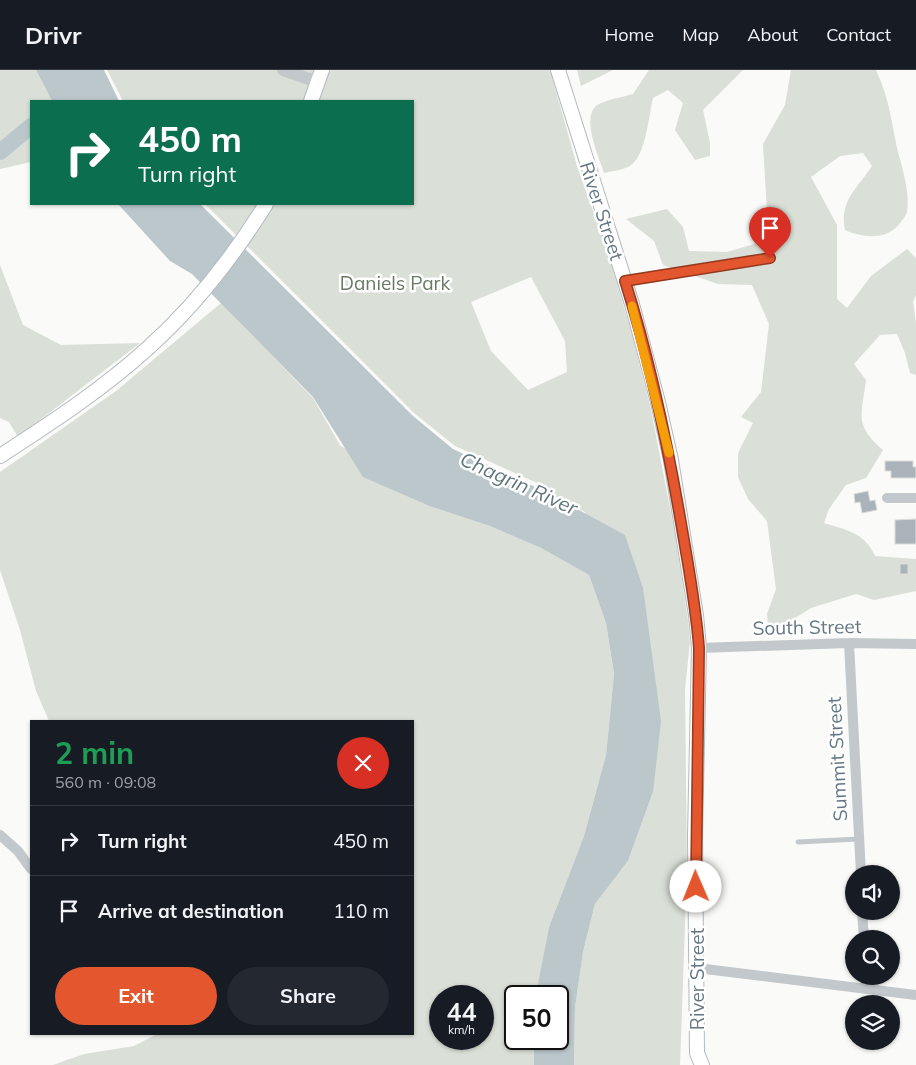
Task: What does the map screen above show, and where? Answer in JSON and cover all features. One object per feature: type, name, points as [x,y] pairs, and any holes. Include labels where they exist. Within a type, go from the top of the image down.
[{"type":"main road","name":"River Street","points":[[558,70],[625,281],[656,394],[671,460],[691,582],[699,648],[696,836],[697,1053],[702,1065]]},
{"type":"main road","points":[[311,100],[320,76]]},
{"type":"main road","points":[[0,456],[109,381],[148,348],[181,316],[224,267],[265,205]]},
{"type":"street","points":[[283,70],[320,76]]},
{"type":"street","points":[[888,498],[916,498]]},
{"type":"street","name":"South Street","points":[[699,648],[849,643],[916,644]]},
{"type":"street","name":"Summit Street","points":[[849,643],[860,865]]},
{"type":"street","points":[[0,835],[18,851],[30,868]]},
{"type":"street","points":[[697,968],[916,995]]},
{"type":"street","points":[[866,985],[866,990]]},
{"type":"lane","points":[[625,281],[770,258]]},
{"type":"lane","points":[[798,842],[859,839]]},
{"type":"green space","points":[[0,70],[36,70],[51,100],[30,100],[30,162],[0,169]]},
{"type":"green space","name":"Daniels Park","points":[[107,70],[550,70],[577,166],[607,250],[650,405],[675,534],[688,620],[690,642],[685,689],[687,869],[680,1065],[574,1065],[575,1008],[583,952],[595,904],[628,861],[653,792],[585,512],[544,491],[546,487],[455,446],[414,413],[206,205],[414,205],[414,100],[122,100]],"holes":[[[531,277],[565,341],[567,372],[528,390],[491,351],[471,302]]]},
{"type":"green space","points":[[577,70],[613,70],[581,86]]},
{"type":"green space","points":[[649,70],[743,70],[703,110],[710,143],[710,156],[695,160],[675,130],[683,103],[668,90],[653,98],[646,134],[636,160],[625,168],[604,173],[590,126],[593,109],[603,102],[633,94]]},
{"type":"green space","points":[[791,70],[876,70],[890,111],[908,197],[907,213],[896,228],[883,235],[876,236],[860,235],[845,230],[844,220],[847,203],[872,166],[863,153],[840,156],[811,177],[837,225],[837,299],[847,308],[871,276],[907,249],[916,258],[916,295],[913,302],[916,323],[916,375],[910,373],[905,353],[897,334],[880,335],[854,364],[866,380],[862,411],[863,426],[873,441],[883,450],[866,478],[846,485],[829,509],[824,523],[848,530],[861,537],[871,548],[875,556],[916,559],[916,591],[874,600],[856,594],[811,608],[778,629],[768,625],[767,614],[776,589],[767,521],[748,499],[738,477],[738,453],[753,423],[741,417],[761,392],[769,324],[752,285],[718,284],[663,265],[654,241],[626,219],[667,209],[683,227],[689,251],[727,252],[754,244],[768,228],[763,144],[785,105]]},
{"type":"green space","points":[[0,265],[23,325],[61,345],[140,343],[18,437],[9,422],[0,418]]},
{"type":"green space","points":[[221,303],[313,398],[340,445],[432,507],[490,526],[541,548],[589,575],[606,623],[614,675],[606,755],[584,836],[549,927],[538,985],[504,985],[504,1050],[534,1050],[534,1065],[53,1065],[84,1054],[134,1046],[155,1035],[414,1035],[414,720],[49,720],[36,691],[20,630],[0,570],[0,472],[116,391]]},
{"type":"water","points":[[36,70],[104,70],[119,100],[51,100]]},
{"type":"water","name":"Chagrin River","points":[[119,205],[201,205],[413,416],[453,449],[544,491],[625,535],[643,588],[661,721],[653,792],[628,861],[595,904],[583,952],[575,1008],[574,1065],[534,1065],[534,1050],[569,1050],[569,985],[538,985],[549,927],[584,836],[606,755],[614,674],[606,623],[589,575],[541,548],[490,526],[432,507],[363,477],[313,397],[192,274],[170,261]]},
{"type":"building","points":[[885,461],[913,461],[913,467],[916,467],[916,478],[891,478],[891,471],[885,471]]},
{"type":"building","points":[[868,491],[870,501],[875,500],[877,510],[862,513],[860,502],[855,503],[854,494]]},
{"type":"building","points":[[916,519],[916,544],[895,544],[895,520]]},
{"type":"building","points":[[900,564],[908,564],[908,574],[900,574]]},
{"type":"waterway","points":[[0,152],[30,127]]},
{"type":"slow traffic","points":[[632,306],[658,401],[669,453]]},
{"type":"route","points":[[696,887],[699,648],[696,615],[671,460],[658,401],[625,281],[770,258]]}]
